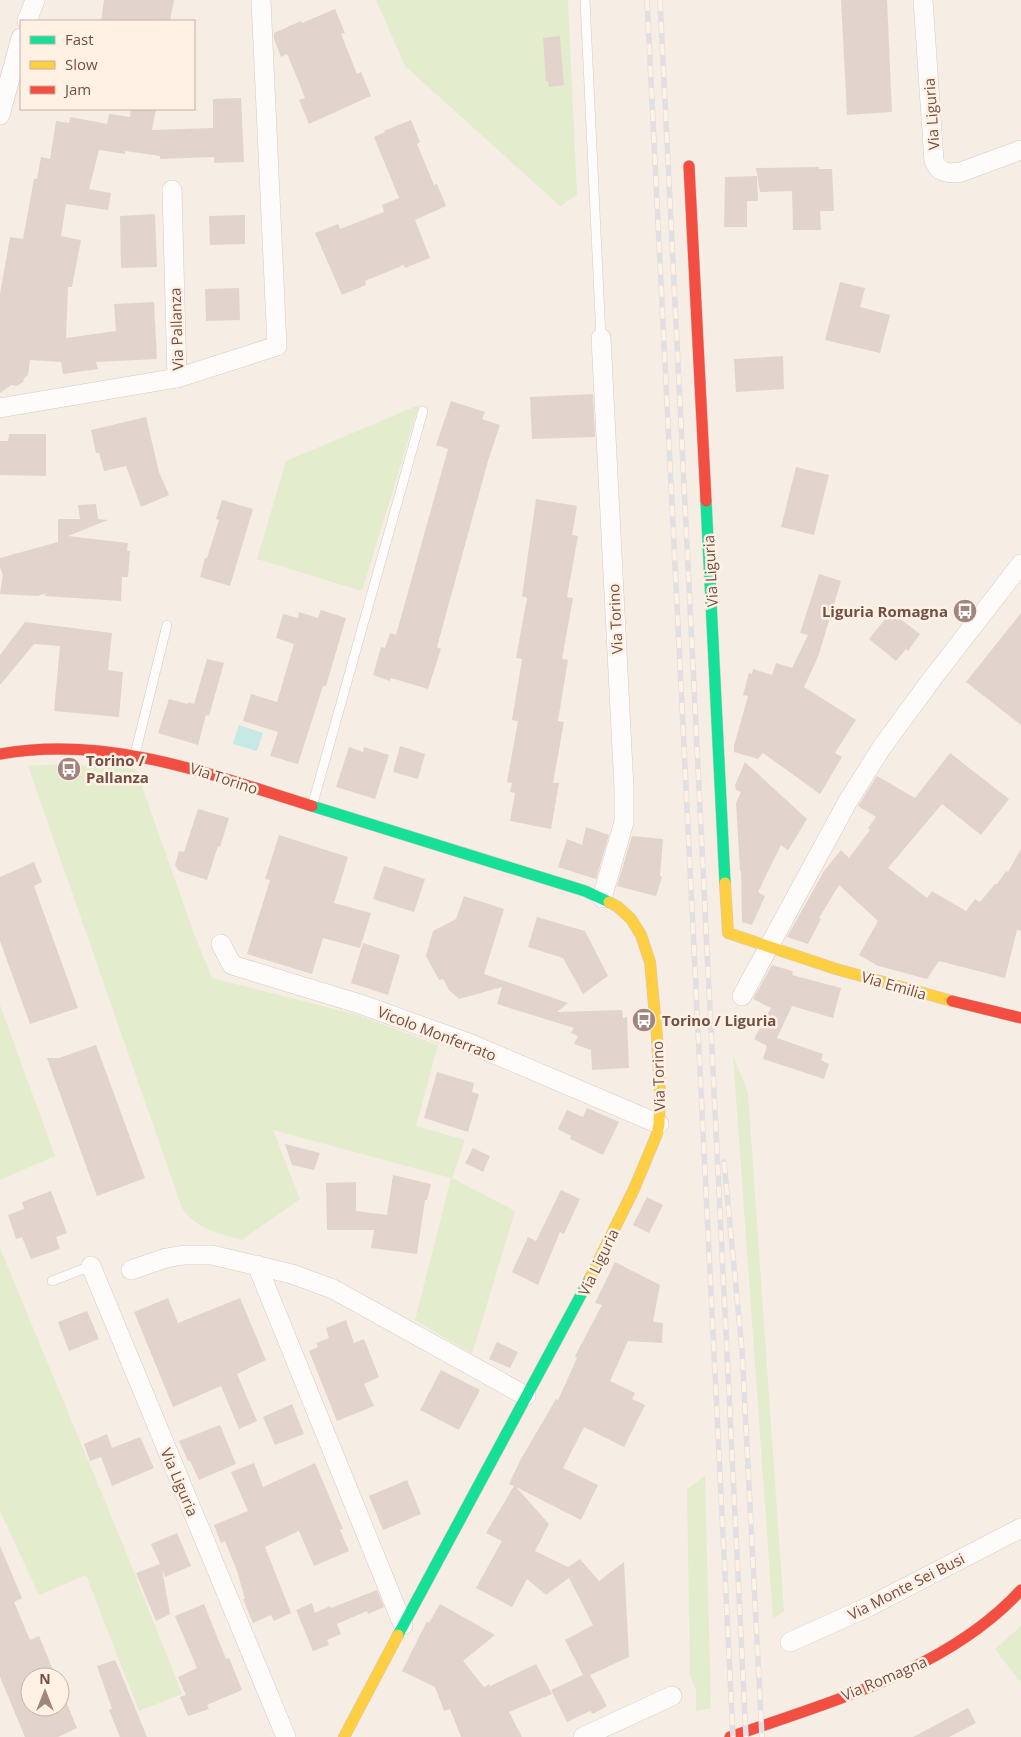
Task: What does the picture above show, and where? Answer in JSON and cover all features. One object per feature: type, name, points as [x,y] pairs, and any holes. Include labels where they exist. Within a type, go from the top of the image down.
[{"type":"main road","name":"Via Liguria","points":[[689,166],[728,933],[768,948]]},
{"type":"main road","name":"Via Torino","points":[[0,754],[65,747],[135,754],[182,765],[586,891],[602,898],[618,907],[631,919],[641,935],[650,962],[658,1038],[659,1124]]},
{"type":"main road","name":"Via Emilia","points":[[768,948],[916,992],[1021,1018]]},
{"type":"main road","name":"Via Liguria","points":[[344,1737],[526,1396],[579,1301],[634,1189],[652,1149],[659,1124]]},
{"type":"main road","name":"Via Romagna","points":[[730,1737],[864,1688],[916,1666],[948,1648],[986,1622],[1021,1590]]},
{"type":"street","points":[[27,20],[35,0]]},
{"type":"street","points":[[177,378],[277,346],[262,0]]},
{"type":"street","name":"Via Liguria","points":[[923,0],[934,161],[937,168],[952,174],[1021,150]]},
{"type":"street","points":[[0,115],[20,42]]},
{"type":"street","name":"Via Pallanza","points":[[0,408],[177,378],[172,190]]},
{"type":"street","name":"Via Torino","points":[[601,338],[624,789],[624,822],[602,898]]},
{"type":"street","points":[[742,996],[848,801],[882,747],[932,679],[1018,572]]},
{"type":"street","name":"Vicolo Monferrato","points":[[221,944],[232,965],[360,1004],[471,1044],[659,1124]]},
{"type":"street","points":[[131,1270],[166,1258],[184,1255],[212,1255],[292,1274],[333,1289],[526,1396]]},
{"type":"street","points":[[257,1265],[403,1625]]},
{"type":"street","name":"Via Liguria","points":[[91,1266],[286,1737]]},
{"type":"street","name":"Via Monte Sei Busi","points":[[790,1642],[868,1607],[1021,1528]]},
{"type":"street","points":[[583,1737],[672,1696]]},
{"type":"lane","points":[[585,0],[601,338]]},
{"type":"lane","points":[[312,806],[423,411]]},
{"type":"lane","points":[[135,754],[167,625]]},
{"type":"lane","name":"Via Liguria","points":[[52,1280],[91,1266]]},
{"type":"green space","points":[[376,0],[568,0],[577,195],[560,206],[405,66]]},
{"type":"green space","points":[[419,405],[362,591],[257,559],[286,461]]},
{"type":"green space","points":[[61,764],[136,769],[193,931],[212,978],[358,1015],[438,1045],[416,1126],[465,1140],[452,1178],[515,1211],[472,1354],[415,1320],[451,1178],[273,1130],[300,1199],[242,1240],[216,1233],[201,1226],[182,1208],[28,766]]},
{"type":"green space","points":[[0,1005],[55,1156],[0,1180]]},
{"type":"green space","points":[[733,1055],[748,1093],[784,1612],[773,1618]]},
{"type":"green space","points":[[0,1248],[128,1557],[182,1694],[139,1711],[86,1575],[39,1595],[0,1511]]},
{"type":"green space","points":[[705,1476],[711,1708],[696,1711],[696,1690],[690,1676],[687,1489]]},
{"type":"green space","points":[[1021,1626],[1021,1683],[995,1649]]},
{"type":"water","points":[[239,725],[263,733],[257,751],[233,744]]},
{"type":"building","points":[[104,0],[174,0],[170,20],[101,20]]},
{"type":"building","points":[[841,0],[887,0],[892,112],[847,115]]},
{"type":"building","points":[[335,9],[345,33],[341,34],[357,74],[361,72],[371,96],[309,124],[299,100],[305,98],[287,54],[281,57],[274,39],[274,33]]},
{"type":"building","points":[[560,36],[564,85],[549,87],[548,81],[546,82],[543,38]]},
{"type":"building","points":[[241,98],[244,162],[214,163],[214,157],[160,159],[160,156],[125,151],[125,154],[99,150],[89,189],[111,193],[108,210],[66,204],[61,236],[81,240],[72,287],[68,287],[66,338],[116,331],[114,304],[154,302],[157,359],[96,362],[98,369],[63,374],[61,362],[30,360],[28,375],[24,378],[23,382],[17,386],[11,385],[0,393],[0,294],[10,237],[23,239],[34,179],[37,179],[41,157],[50,159],[56,121],[69,123],[70,117],[107,124],[109,114],[130,117],[131,110],[156,110],[152,130],[213,128],[213,99]]},
{"type":"building","points":[[411,120],[420,142],[417,144],[434,185],[437,184],[446,206],[415,220],[430,258],[405,268],[404,265],[365,281],[366,285],[342,295],[315,233],[338,224],[340,229],[384,212],[382,205],[399,198],[374,137]]},
{"type":"building","points":[[819,167],[819,169],[832,169],[834,211],[820,211],[821,230],[793,230],[792,191],[760,192],[756,168]]},
{"type":"building","points":[[757,176],[758,201],[747,201],[747,227],[724,227],[725,177]]},
{"type":"building","points":[[155,214],[157,267],[121,268],[120,216]]},
{"type":"building","points":[[245,215],[245,244],[210,245],[209,216]]},
{"type":"building","points":[[840,282],[865,288],[860,307],[890,315],[880,353],[825,340]]},
{"type":"building","points":[[239,288],[240,320],[206,321],[205,289]]},
{"type":"building","points":[[783,356],[784,389],[736,392],[734,359]]},
{"type":"building","points":[[593,394],[595,437],[532,439],[530,397]]},
{"type":"building","points":[[451,401],[485,412],[482,419],[500,425],[488,461],[437,647],[441,649],[428,689],[391,678],[390,681],[373,675],[381,647],[385,648],[390,633],[396,635],[448,449],[436,445]]},
{"type":"building","points":[[146,417],[159,472],[169,495],[141,507],[126,466],[104,471],[99,453],[96,453],[91,430]]},
{"type":"building","points":[[9,434],[46,434],[46,476],[0,475],[0,441],[8,441]]},
{"type":"building","points":[[796,467],[829,475],[814,535],[781,527]]},
{"type":"building","points":[[536,499],[577,506],[572,535],[578,536],[567,597],[573,598],[562,659],[568,660],[558,721],[564,722],[553,783],[559,783],[551,829],[510,821],[515,793],[510,792],[512,783],[507,782],[518,721],[512,720],[522,659],[516,658],[527,598],[522,596]]},
{"type":"building","points":[[222,500],[253,509],[230,586],[200,577],[219,520],[216,519]]},
{"type":"building","points":[[96,504],[98,519],[108,520],[68,536],[128,543],[127,551],[130,551],[128,577],[122,577],[121,601],[44,596],[47,593],[38,596],[0,594],[3,575],[0,567],[0,558],[58,542],[58,519],[80,519],[78,505]]},
{"type":"building","points":[[819,574],[841,581],[818,657],[804,687],[856,720],[835,753],[842,757],[820,794],[763,753],[758,759],[734,752],[748,696],[743,695],[749,673],[752,674],[753,669],[772,675],[776,663],[792,668],[808,635],[800,633]]},
{"type":"building","points":[[321,610],[346,618],[326,686],[323,686],[298,764],[270,756],[278,732],[243,721],[251,694],[277,702],[294,644],[276,638],[283,614],[298,618],[299,612],[318,618]]},
{"type":"building","points":[[891,612],[920,634],[908,651],[906,649],[896,661],[869,639]]},
{"type":"building","points":[[1021,613],[1021,725],[966,682]]},
{"type":"building","points":[[25,622],[112,633],[108,670],[123,672],[119,717],[54,711],[60,646],[34,644],[0,685],[0,655]]},
{"type":"building","points":[[207,659],[224,663],[209,716],[206,715],[198,745],[158,733],[169,699],[194,704]]},
{"type":"building","points":[[400,746],[425,754],[418,779],[393,772]]},
{"type":"building","points":[[349,747],[363,752],[364,747],[389,755],[375,799],[336,787]]},
{"type":"building","points":[[950,753],[1009,799],[981,835],[942,804],[888,868],[927,898],[932,891],[966,911],[975,899],[980,902],[1006,871],[1008,872],[1021,849],[1021,931],[1017,930],[1005,978],[939,961],[927,979],[875,965],[859,955],[878,921],[839,885],[819,918],[821,919],[808,944],[787,937],[824,871],[841,850],[849,858],[870,830],[868,828],[876,817],[858,806],[877,776],[915,798]]},
{"type":"building","points":[[745,762],[807,819],[788,850],[781,845],[758,892],[765,896],[752,925],[742,922],[741,871],[736,803],[741,792],[736,790],[735,785]]},
{"type":"building","points":[[198,809],[229,818],[207,880],[179,871],[175,865],[179,851],[184,852]]},
{"type":"building","points":[[586,827],[609,835],[596,879],[558,867],[567,839],[582,845]]},
{"type":"building","points":[[279,835],[348,857],[334,903],[371,913],[360,948],[323,938],[312,974],[247,954],[270,880],[265,879]]},
{"type":"building","points":[[632,836],[663,839],[660,876],[662,877],[656,896],[617,886]]},
{"type":"building","points":[[34,862],[42,882],[34,886],[78,1008],[30,1024],[0,941],[0,877]]},
{"type":"building","points":[[384,866],[425,879],[414,912],[373,899]]},
{"type":"building","points":[[464,896],[504,909],[484,974],[568,1003],[557,1012],[622,1010],[623,1018],[627,1017],[629,1068],[592,1070],[591,1050],[574,1044],[578,1036],[571,1033],[574,1028],[497,1004],[502,987],[459,999],[449,990],[443,979],[439,980],[426,956],[433,931],[456,919]]},
{"type":"building","points":[[537,917],[585,931],[608,976],[583,994],[563,958],[528,947]]},
{"type":"building","points":[[363,943],[400,955],[388,995],[351,983]]},
{"type":"building","points":[[772,965],[792,971],[792,975],[841,988],[833,1018],[792,1006],[777,1038],[823,1054],[821,1060],[829,1064],[824,1079],[763,1059],[767,1046],[754,1039],[771,1008],[753,999]]},
{"type":"building","points":[[96,1045],[145,1178],[97,1196],[47,1058],[59,1058]]},
{"type":"building","points":[[437,1072],[474,1083],[472,1092],[479,1094],[468,1132],[424,1118]]},
{"type":"building","points":[[587,1108],[619,1122],[603,1155],[570,1139],[571,1136],[558,1129],[567,1110],[583,1117]]},
{"type":"building","points":[[285,1144],[320,1153],[314,1170],[292,1165]]},
{"type":"building","points":[[473,1148],[490,1156],[483,1172],[465,1163]]},
{"type":"building","points":[[393,1175],[431,1184],[427,1200],[425,1200],[417,1254],[371,1248],[374,1230],[327,1230],[326,1183],[356,1182],[356,1211],[387,1215]]},
{"type":"building","points":[[561,1190],[580,1199],[564,1234],[560,1232],[538,1285],[512,1272],[528,1237],[536,1241]]},
{"type":"building","points":[[51,1191],[67,1233],[56,1237],[60,1249],[31,1259],[22,1237],[16,1239],[8,1215],[24,1209],[22,1202]]},
{"type":"building","points":[[647,1197],[663,1205],[649,1233],[633,1225]]},
{"type":"building","points":[[615,1262],[660,1285],[653,1322],[663,1323],[662,1343],[628,1341],[610,1381],[635,1393],[632,1399],[645,1405],[624,1447],[584,1427],[563,1468],[598,1485],[581,1520],[516,1487],[549,1524],[535,1551],[568,1567],[580,1559],[599,1581],[624,1562],[629,1657],[590,1675],[607,1706],[593,1714],[590,1711],[567,1722],[551,1690],[583,1675],[565,1640],[593,1625],[569,1578],[546,1595],[527,1579],[512,1607],[476,1588],[502,1541],[486,1533],[514,1486],[509,1484],[521,1459],[556,1399],[558,1400],[577,1358],[575,1356],[602,1305],[595,1303]]},
{"type":"building","points":[[168,1298],[178,1323],[240,1298],[266,1360],[237,1374],[257,1421],[239,1429],[221,1386],[173,1407],[134,1312]]},
{"type":"building","points":[[87,1311],[99,1339],[69,1351],[58,1322]]},
{"type":"building","points":[[346,1320],[354,1343],[364,1339],[379,1377],[364,1384],[374,1406],[337,1421],[309,1351],[318,1347],[316,1343],[329,1338],[326,1328]]},
{"type":"building","points":[[497,1342],[518,1352],[510,1368],[489,1359]]},
{"type":"building","points":[[441,1370],[480,1390],[459,1430],[420,1410]]},
{"type":"building","points":[[292,1404],[304,1434],[275,1445],[263,1417]]},
{"type":"building","points":[[220,1425],[236,1464],[199,1480],[179,1441]]},
{"type":"building","points":[[107,1434],[112,1448],[140,1437],[154,1468],[112,1486],[101,1457],[90,1461],[84,1444]]},
{"type":"building","points":[[254,1463],[263,1487],[315,1463],[343,1529],[340,1530],[349,1551],[314,1566],[299,1531],[265,1547],[291,1613],[274,1621],[271,1615],[253,1623],[243,1599],[245,1599],[237,1571],[225,1541],[221,1543],[214,1525],[248,1511],[231,1472]]},
{"type":"building","points":[[407,1480],[421,1514],[383,1530],[369,1496]]},
{"type":"building","points":[[177,1533],[191,1566],[165,1577],[162,1569],[170,1614],[156,1621],[136,1573],[160,1564],[151,1544]]},
{"type":"building","points":[[0,1546],[22,1598],[14,1602],[30,1640],[39,1636],[52,1667],[20,1667],[20,1717],[70,1717],[70,1711],[77,1728],[58,1737],[25,1737],[0,1677]]},
{"type":"building","points":[[377,1590],[384,1607],[368,1614],[367,1611],[337,1624],[341,1634],[327,1640],[329,1645],[313,1651],[296,1610],[312,1603],[315,1613]]},
{"type":"building","points":[[204,1604],[226,1659],[229,1658],[242,1690],[207,1705],[209,1709],[188,1716],[180,1697],[186,1695],[178,1677],[197,1668],[175,1616]]},
{"type":"building","points":[[440,1604],[495,1635],[463,1661],[484,1687],[489,1684],[490,1686],[536,1664],[552,1694],[509,1712],[522,1737],[461,1737],[450,1709],[444,1711],[435,1687],[402,1671],[427,1621],[429,1623]]},
{"type":"building","points":[[115,1660],[147,1737],[120,1737],[109,1710],[112,1709],[97,1666]]},
{"type":"building","points":[[968,1708],[976,1723],[949,1737],[913,1737]]},
{"type":"railway","points":[[647,0],[733,1737]]},
{"type":"railway","points":[[660,0],[746,1737]]},
{"type":"railway","points":[[724,1162],[742,1350],[762,1737]]},
{"type":"traffic: fast","points":[[706,501],[725,883]]},
{"type":"traffic: fast","points":[[312,806],[585,891],[609,902]]},
{"type":"traffic: fast","points":[[398,1635],[590,1278]]},
{"type":"traffic: slow","points":[[725,883],[728,933],[836,969],[952,1001]]},
{"type":"traffic: slow","points":[[590,1278],[634,1189],[657,1134],[659,1124],[660,1093],[657,1037],[650,962],[641,935],[631,919],[618,907],[609,902]]},
{"type":"traffic: slow","points":[[344,1737],[398,1635]]},
{"type":"traffic: jam","points":[[689,166],[706,501]]},
{"type":"traffic: jam","points":[[0,754],[40,749],[80,750],[119,754],[197,770],[312,806]]},
{"type":"traffic: jam","points":[[952,1001],[1021,1018]]},
{"type":"traffic: jam","points":[[730,1737],[846,1696],[923,1662],[959,1642],[992,1618],[1021,1590]]},
{"type":"place","name":"Liguria Romagna","points":[[965,611]]},
{"type":"place","name":"Torino / Pallanza","points":[[69,769]]},
{"type":"place","name":"Torino / Liguria","points":[[644,1020]]}]
